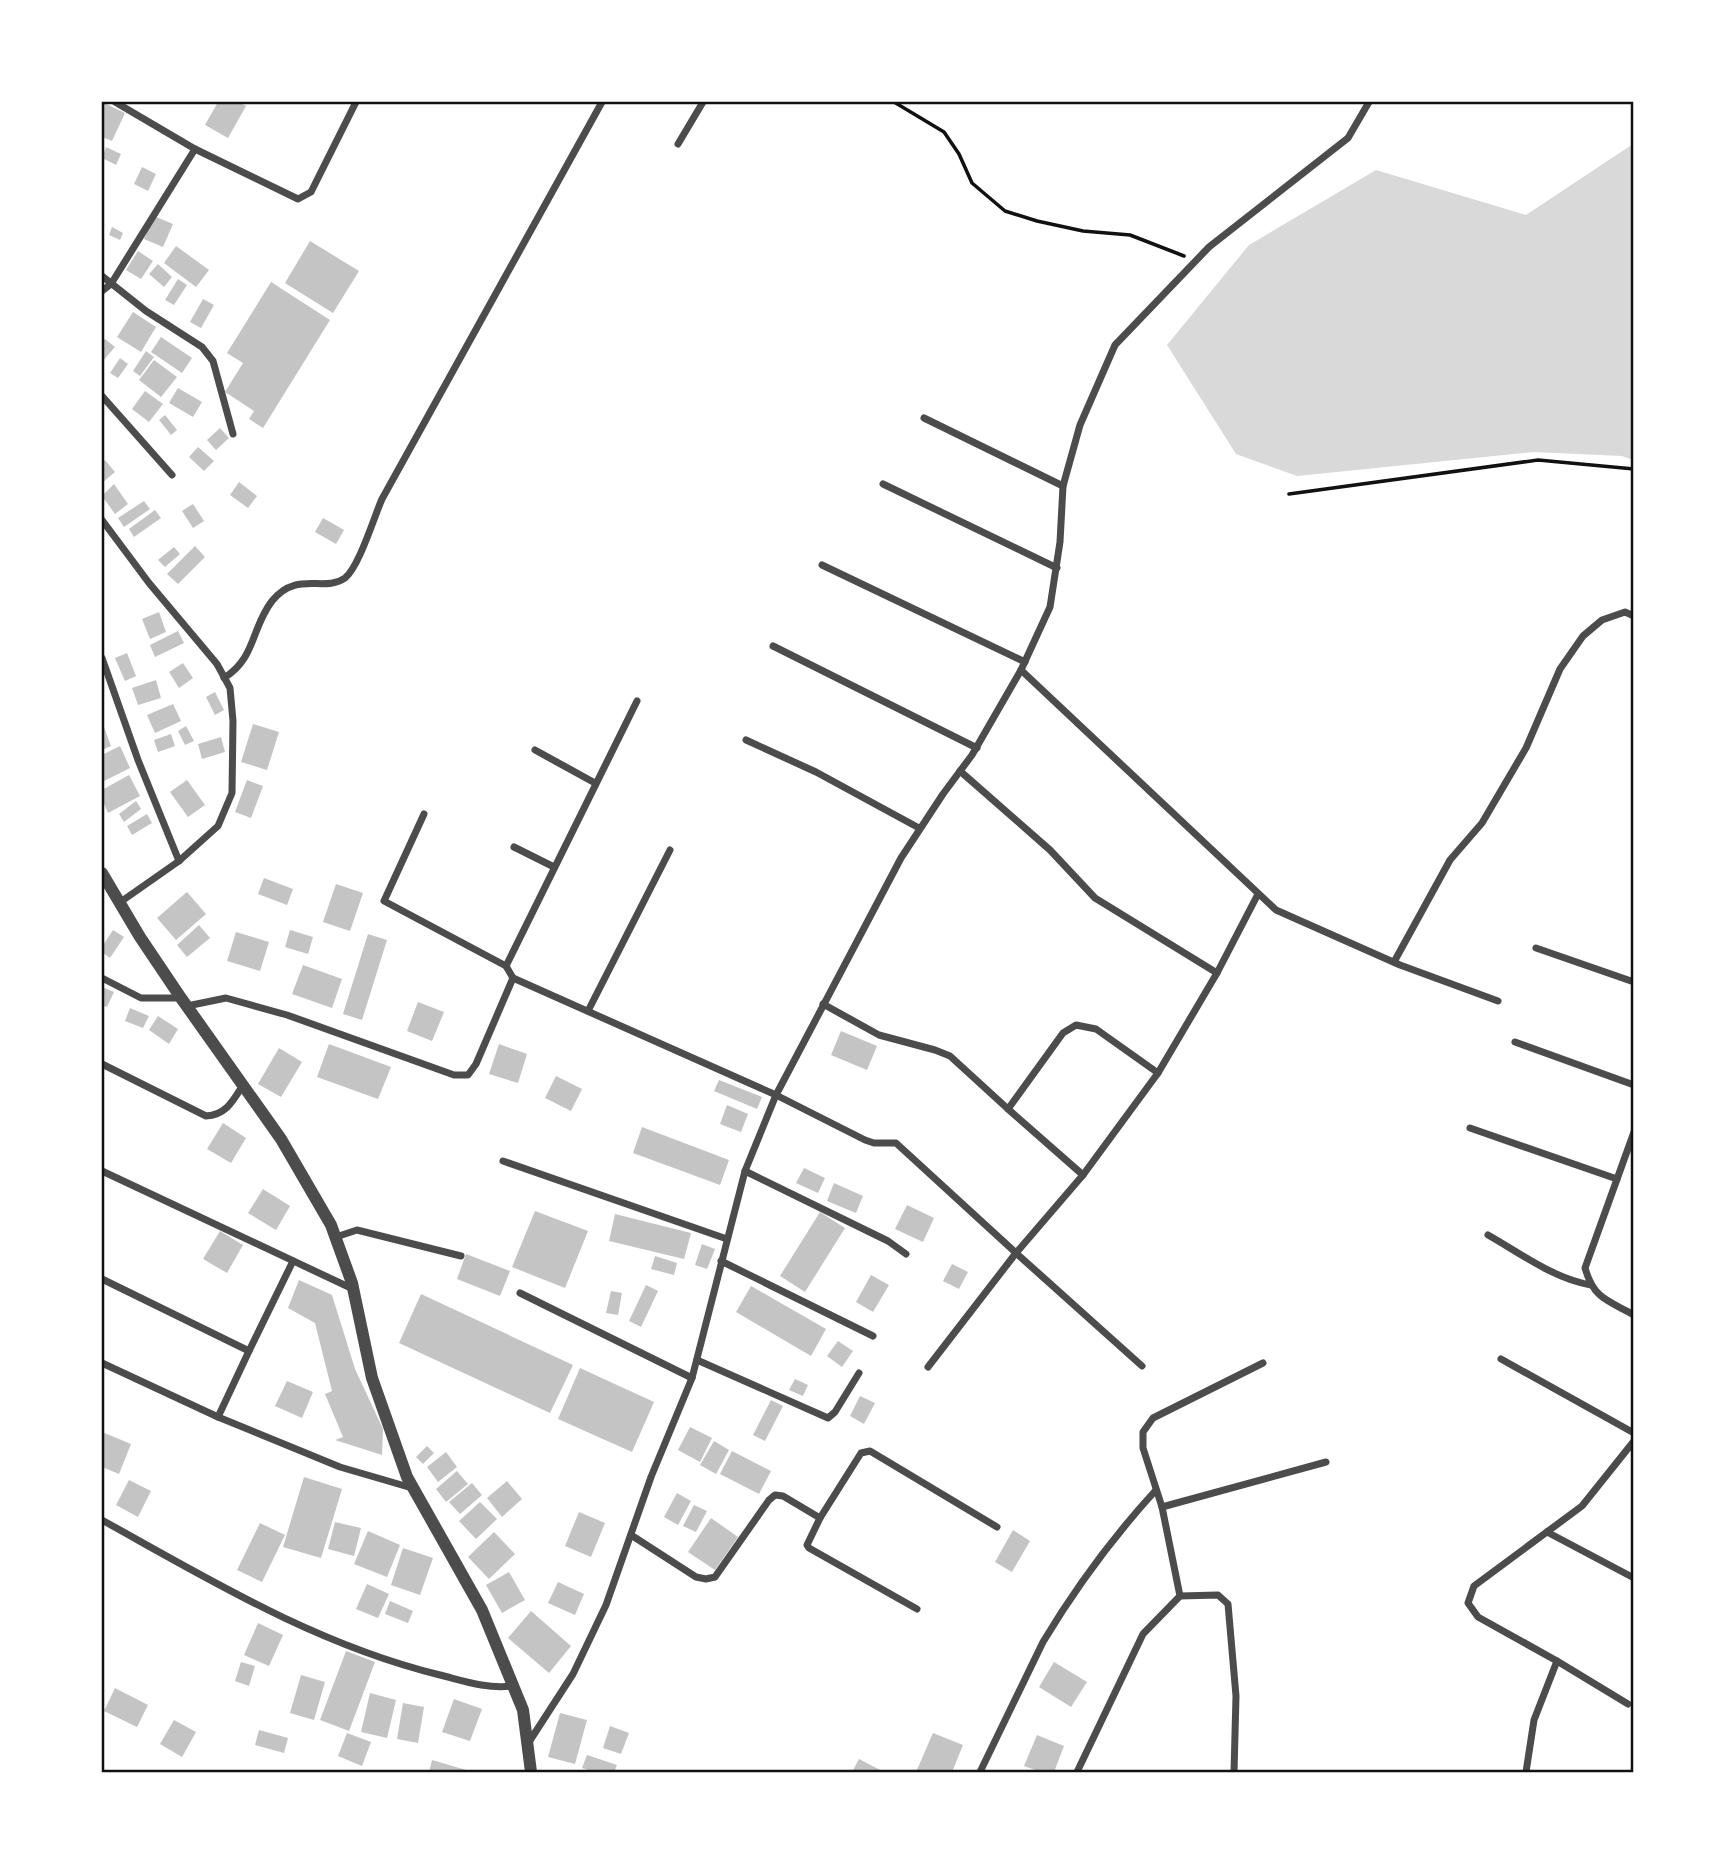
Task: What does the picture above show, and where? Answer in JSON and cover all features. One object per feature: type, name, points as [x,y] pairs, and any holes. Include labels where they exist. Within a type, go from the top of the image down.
[{"type":"street","points":[[115,102],[195,149],[298,199],[311,192],[356,102]]},
{"type":"street","points":[[224,678],[236,671],[245,660],[263,616],[272,601],[284,590],[300,582],[338,582],[348,576],[356,564],[382,499],[603,102]]},
{"type":"street","points":[[678,144],[703,102]]},
{"type":"street","points":[[529,1742],[573,1674],[606,1605],[652,1477],[692,1378],[745,1171],[776,1095],[901,858],[919,828],[977,748],[1023,666],[1051,607],[1057,568],[1063,486],[1080,425],[1115,345],[1209,247],[1348,138],[1369,102]]},
{"type":"street","points":[[102,291],[111,284],[195,149]]},
{"type":"street","points":[[102,276],[146,312],[202,347],[213,361],[233,434]]},
{"type":"street","points":[[102,396],[172,475]]},
{"type":"street","points":[[924,418],[1063,486]]},
{"type":"street","points":[[883,484],[1057,568]]},
{"type":"street","points":[[102,520],[149,583],[217,664],[230,688],[233,722],[232,793],[218,826],[178,861],[119,902]]},
{"type":"street","points":[[822,565],[1023,666],[1276,910],[1394,962],[1498,1001]]},
{"type":"street","points":[[1394,962],[1450,860],[1482,823],[1526,748],[1560,669],[1583,636],[1602,620],[1625,612],[1633,615]]},
{"type":"street","points":[[773,646],[977,748]]},
{"type":"street","points":[[102,658],[178,861]]},
{"type":"street","points":[[506,966],[637,701]]},
{"type":"street","points":[[746,740],[816,772],[919,828]]},
{"type":"street","points":[[535,750],[595,783]]},
{"type":"street","points":[[960,771],[1050,850],[1096,898],[1217,973]]},
{"type":"street","points":[[424,814],[384,901],[506,966],[513,978],[776,1095],[865,1140],[874,1143],[896,1143],[903,1147],[1142,1366]]},
{"type":"street","points":[[514,847],[554,867]]},
{"type":"street","points":[[588,1011],[670,850]]},
{"type":"street","points":[[102,873],[184,1002],[281,1139],[331,1225],[353,1289],[372,1378],[407,1477],[482,1611],[523,1710],[531,1773]]},
{"type":"street","points":[[928,1367],[1016,1253],[1083,1175],[1158,1073],[1217,973],[1258,894]]},
{"type":"street","points":[[1536,948],[1633,982]]},
{"type":"street","points":[[102,978],[141,998],[184,1002],[226,998],[287,1015],[454,1075],[468,1075],[476,1064],[513,978]]},
{"type":"street","points":[[823,1004],[879,1035],[950,1056],[1083,1175]]},
{"type":"street","points":[[1008,1109],[1063,1033],[1076,1025],[1096,1029],[1158,1073]]},
{"type":"street","points":[[1515,1042],[1633,1085]]},
{"type":"street","points":[[102,1064],[206,1116],[218,1115],[230,1106],[243,1085]]},
{"type":"street","points":[[1471,1128],[1617,1179]]},
{"type":"street","points":[[1633,1132],[1586,1268],[1591,1285],[1598,1294],[1633,1315]]},
{"type":"street","points":[[503,1161],[727,1240]]},
{"type":"street","points":[[102,1171],[353,1289]]},
{"type":"street","points":[[745,1171],[888,1241],[906,1254]]},
{"type":"street","points":[[336,1237],[357,1230],[461,1256]]},
{"type":"street","points":[[1488,1235],[1576,1283],[1591,1285]]},
{"type":"street","points":[[218,1417],[293,1261]]},
{"type":"street","points":[[721,1261],[873,1336]]},
{"type":"street","points":[[102,1279],[249,1351]]},
{"type":"street","points":[[520,1293],[692,1378]]},
{"type":"street","points":[[1501,1359],[1633,1433]]},
{"type":"street","points":[[697,1360],[828,1418],[835,1412],[859,1373]]},
{"type":"street","points":[[102,1363],[218,1417],[340,1467],[413,1488]]},
{"type":"street","points":[[1180,1596],[1162,1507],[1143,1448],[1143,1432],[1153,1418],[1263,1363]]},
{"type":"street","points":[[1628,1704],[1478,1617],[1468,1602],[1474,1586],[1582,1506],[1633,1441]]},
{"type":"street","points":[[917,1609],[807,1545],[820,1518],[861,1453],[870,1451],[997,1527]]},
{"type":"street","points":[[1162,1507],[1326,1462]]},
{"type":"street","points":[[980,1773],[1055,1621],[1117,1533],[1156,1490]]},
{"type":"street","points":[[631,1535],[696,1577],[706,1579],[715,1577],[775,1495],[783,1496],[820,1518]]},
{"type":"street","points":[[102,1520],[262,1609],[321,1636],[416,1669],[495,1688],[512,1686]]},
{"type":"street","points":[[1547,1532],[1633,1578]]},
{"type":"street","points":[[1077,1773],[1143,1634],[1180,1596],[1218,1595],[1228,1604],[1236,1696],[1234,1773]]},
{"type":"street","points":[[1526,1773],[1534,1720],[1558,1661]]},
{"type":"path","points":[[894,102],[944,132],[972,183],[1006,211],[1083,231],[1130,235],[1196,260]]},
{"type":"path","points":[[1289,494],[1538,460],[1633,470]]},
{"type":"shaded area","points":[[1633,144],[1633,460],[1622,456],[1534,452],[1297,476],[1236,454],[1167,345],[1249,245],[1376,170],[1526,215]]},
{"type":"building","points":[[102,102],[125,113],[112,141],[102,137]]},
{"type":"building","points":[[218,102],[238,102],[246,106],[228,138],[205,125]]},
{"type":"building","points":[[106,147],[121,154],[116,165],[102,158]]},
{"type":"building","points":[[142,167],[156,174],[148,191],[134,184]]},
{"type":"building","points":[[154,216],[173,224],[163,247],[144,239]]},
{"type":"building","points":[[112,227],[123,233],[120,240],[109,235]]},
{"type":"building","points":[[310,241],[359,271],[333,313],[285,283]]},
{"type":"building","points":[[176,246],[209,270],[196,287],[164,263]]},
{"type":"building","points":[[138,251],[153,261],[141,279],[126,270]]},
{"type":"building","points":[[158,264],[172,277],[164,287],[149,274]]},
{"type":"building","points":[[178,279],[187,285],[174,305],[165,300]]},
{"type":"building","points":[[271,282],[330,320],[263,428],[249,419],[254,411],[225,392],[243,363],[227,353]]},
{"type":"building","points":[[203,299],[214,305],[201,328],[190,322]]},
{"type":"building","points":[[133,312],[156,327],[141,352],[117,337]]},
{"type":"building","points":[[161,337],[192,358],[182,373],[151,352]]},
{"type":"building","points":[[105,339],[115,347],[102,362],[102,344]]},
{"type":"building","points":[[146,351],[154,357],[140,376],[133,371]]},
{"type":"building","points":[[120,358],[128,364],[118,378],[110,373]]},
{"type":"building","points":[[154,360],[177,377],[161,397],[139,380]]},
{"type":"building","points":[[178,388],[202,402],[193,417],[169,403]]},
{"type":"building","points":[[145,391],[163,404],[149,422],[132,409]]},
{"type":"building","points":[[165,415],[177,430],[171,435],[159,420]]},
{"type":"building","points":[[220,428],[229,438],[216,450],[207,440]]},
{"type":"building","points":[[198,447],[214,461],[204,471],[189,457]]},
{"type":"building","points":[[105,460],[115,472],[102,483],[102,464]]},
{"type":"building","points":[[239,482],[257,496],[248,508],[230,495]]},
{"type":"building","points":[[114,484],[128,504],[115,514],[102,496]]},
{"type":"building","points":[[144,501],[150,509],[124,527],[118,518]]},
{"type":"building","points":[[193,504],[204,521],[193,528],[182,511]]},
{"type":"building","points":[[155,510],[161,518],[134,537],[129,529]]},
{"type":"building","points":[[323,518],[344,530],[336,544],[315,532]]},
{"type":"building","points":[[195,546],[205,557],[178,584],[167,574]]},
{"type":"building","points":[[174,547],[180,554],[165,567],[158,560]]},
{"type":"building","points":[[159,612],[166,632],[150,639],[142,619]]},
{"type":"building","points":[[178,631],[184,643],[155,657],[150,645]]},
{"type":"building","points":[[127,653],[136,676],[125,681],[115,658]]},
{"type":"building","points":[[183,663],[193,678],[179,688],[169,672]]},
{"type":"building","points":[[156,680],[161,698],[138,705],[132,688]]},
{"type":"building","points":[[215,692],[224,710],[215,715],[206,697]]},
{"type":"building","points":[[173,704],[181,721],[155,733],[147,715]]},
{"type":"building","points":[[102,722],[111,746],[102,750]]},
{"type":"building","points":[[253,724],[279,732],[267,770],[241,762]]},
{"type":"building","points":[[186,726],[194,741],[185,745],[178,731]]},
{"type":"building","points":[[171,734],[175,746],[158,752],[154,740]]},
{"type":"building","points":[[221,737],[225,752],[202,759],[198,744]]},
{"type":"building","points":[[120,746],[130,768],[102,782],[102,755]]},
{"type":"building","points":[[129,775],[140,796],[108,813],[102,799],[102,790]]},
{"type":"building","points":[[187,780],[205,805],[188,817],[170,792]]},
{"type":"building","points":[[247,780],[263,786],[251,818],[235,812]]},
{"type":"building","points":[[136,801],[141,809],[124,822],[119,814]]},
{"type":"building","points":[[147,814],[152,823],[132,835],[127,826]]},
{"type":"building","points":[[264,878],[293,889],[287,905],[258,894]]},
{"type":"building","points":[[336,884],[363,893],[350,931],[323,922]]},
{"type":"building","points":[[187,892],[206,914],[176,940],[157,918]]},
{"type":"building","points":[[199,925],[210,938],[187,957],[177,945]]},
{"type":"building","points":[[113,930],[124,937],[110,958],[102,952],[102,947]]},
{"type":"building","points":[[290,930],[313,937],[308,954],[285,947]]},
{"type":"building","points":[[236,932],[269,942],[260,971],[227,961]]},
{"type":"building","points":[[368,934],[387,940],[362,1020],[343,1014]]},
{"type":"building","points":[[303,965],[342,979],[332,1008],[292,994]]},
{"type":"building","points":[[102,987],[114,992],[107,1007],[102,1005]]},
{"type":"building","points":[[418,1002],[444,1012],[432,1041],[407,1031]]},
{"type":"building","points":[[130,1008],[149,1016],[143,1028],[125,1021]]},
{"type":"building","points":[[158,1016],[178,1029],[169,1044],[149,1030]]},
{"type":"building","points":[[841,1031],[877,1046],[867,1070],[831,1055]]},
{"type":"building","points":[[329,1044],[391,1067],[378,1099],[317,1077]]},
{"type":"building","points":[[499,1044],[527,1054],[518,1083],[489,1074]]},
{"type":"building","points":[[279,1048],[302,1062],[281,1097],[258,1084]]},
{"type":"building","points":[[556,1076],[582,1089],[571,1111],[545,1098]]},
{"type":"building","points":[[719,1080],[762,1097],[757,1109],[714,1091]]},
{"type":"building","points":[[727,1105],[748,1114],[741,1132],[720,1124]]},
{"type":"building","points":[[223,1123],[246,1138],[231,1163],[207,1149]]},
{"type":"building","points":[[642,1127],[729,1160],[720,1185],[633,1153]]},
{"type":"building","points":[[804,1168],[825,1178],[818,1193],[796,1183]]},
{"type":"building","points":[[834,1183],[863,1196],[856,1213],[827,1201]]},
{"type":"building","points":[[263,1189],[290,1206],[276,1230],[248,1213]]},
{"type":"building","points":[[907,1205],[934,1218],[923,1242],[895,1229]]},
{"type":"building","points":[[535,1211],[588,1231],[565,1288],[512,1267]]},
{"type":"building","points":[[820,1212],[845,1228],[805,1292],[780,1276]]},
{"type":"building","points":[[615,1214],[691,1233],[684,1259],[609,1241]]},
{"type":"building","points":[[220,1231],[243,1245],[227,1273],[203,1259]]},
{"type":"building","points":[[702,1244],[715,1249],[707,1269],[695,1265]]},
{"type":"building","points":[[466,1254],[510,1271],[500,1296],[457,1279]]},
{"type":"building","points":[[655,1256],[677,1263],[674,1275],[651,1269]]},
{"type":"building","points":[[952,1264],[968,1272],[959,1289],[943,1281]]},
{"type":"building","points":[[871,1275],[889,1285],[873,1312],[856,1302]]},
{"type":"building","points":[[299,1280],[332,1295],[355,1369],[383,1429],[382,1455],[335,1440],[343,1437],[325,1394],[332,1391],[315,1323],[288,1308]]},
{"type":"building","points":[[646,1285],[658,1291],[641,1327],[629,1321]]},
{"type":"building","points":[[751,1286],[826,1329],[811,1356],[736,1312]]},
{"type":"building","points":[[611,1291],[622,1293],[618,1315],[606,1313]]},
{"type":"building","points":[[421,1294],[573,1365],[550,1413],[399,1343]]},
{"type":"building","points":[[838,1341],[853,1351],[842,1367],[827,1356]]},
{"type":"building","points":[[580,1368],[654,1402],[632,1452],[558,1419]]},
{"type":"building","points":[[795,1379],[808,1385],[803,1396],[789,1390]]},
{"type":"building","points":[[287,1381],[313,1392],[302,1418],[275,1406]]},
{"type":"building","points":[[860,1396],[875,1403],[864,1424],[850,1416]]},
{"type":"building","points":[[771,1400],[783,1406],[765,1441],[753,1435]]},
{"type":"building","points":[[690,1427],[712,1438],[700,1462],[678,1450]]},
{"type":"building","points":[[102,1432],[131,1444],[119,1474],[102,1467]]},
{"type":"building","points":[[714,1441],[729,1450],[716,1474],[700,1465]]},
{"type":"building","points":[[427,1446],[434,1453],[423,1464],[416,1457]]},
{"type":"building","points":[[732,1451],[771,1471],[759,1494],[720,1474]]},
{"type":"building","points":[[446,1452],[457,1467],[438,1482],[427,1467]]},
{"type":"building","points":[[457,1471],[468,1484],[446,1502],[436,1489]]},
{"type":"building","points":[[304,1477],[342,1489],[321,1558],[283,1547]]},
{"type":"building","points":[[129,1480],[151,1491],[138,1517],[116,1505]]},
{"type":"building","points":[[507,1481],[522,1499],[502,1517],[487,1498]]},
{"type":"building","points":[[472,1483],[482,1495],[460,1514],[449,1502]]},
{"type":"building","points":[[677,1493],[691,1501],[678,1525],[664,1517]]},
{"type":"building","points":[[480,1502],[497,1519],[476,1539],[459,1521]]},
{"type":"building","points":[[694,1505],[707,1511],[696,1532],[683,1526]]},
{"type":"building","points":[[579,1512],[605,1523],[591,1557],[565,1546]]},
{"type":"building","points":[[711,1518],[738,1537],[715,1570],[688,1552]]},
{"type":"building","points":[[335,1522],[361,1528],[354,1556],[328,1549]]},
{"type":"building","points":[[260,1523],[285,1535],[262,1582],[237,1570]]},
{"type":"building","points":[[1013,1530],[1030,1541],[1012,1572],[995,1562]]},
{"type":"building","points":[[368,1531],[400,1545],[387,1577],[354,1564]]},
{"type":"building","points":[[494,1532],[515,1554],[489,1579],[468,1557]]},
{"type":"building","points":[[403,1548],[433,1558],[420,1595],[391,1585]]},
{"type":"building","points":[[509,1572],[525,1600],[502,1613],[486,1585]]},
{"type":"building","points":[[558,1582],[584,1594],[575,1615],[548,1603]]},
{"type":"building","points":[[367,1584],[389,1594],[378,1618],[356,1609]]},
{"type":"building","points":[[390,1601],[413,1611],[408,1623],[385,1614]]},
{"type":"building","points":[[531,1611],[571,1646],[549,1673],[508,1638]]},
{"type":"building","points":[[258,1623],[283,1635],[269,1666],[244,1655]]},
{"type":"building","points":[[346,1651],[375,1662],[349,1731],[320,1720]]},
{"type":"building","points":[[241,1662],[255,1666],[249,1686],[235,1681]]},
{"type":"building","points":[[1054,1662],[1087,1682],[1071,1707],[1039,1687]]},
{"type":"building","points":[[301,1675],[325,1682],[314,1720],[290,1713]]},
{"type":"building","points":[[115,1688],[148,1705],[137,1727],[104,1711]]},
{"type":"building","points":[[370,1693],[396,1700],[387,1738],[361,1732]]},
{"type":"building","points":[[454,1699],[482,1709],[470,1741],[442,1732]]},
{"type":"building","points":[[403,1703],[424,1707],[418,1743],[397,1739]]},
{"type":"building","points":[[560,1713],[587,1720],[575,1764],[548,1757]]},
{"type":"building","points":[[174,1720],[196,1732],[182,1757],[160,1744]]},
{"type":"building","points":[[610,1726],[629,1733],[621,1754],[603,1748]]},
{"type":"building","points":[[259,1730],[288,1738],[284,1753],[255,1745]]},
{"type":"building","points":[[347,1733],[371,1742],[362,1766],[338,1756]]},
{"type":"building","points":[[933,1733],[963,1745],[952,1772],[916,1772]]},
{"type":"building","points":[[1037,1735],[1064,1746],[1054,1772],[1041,1772],[1024,1766]]},
{"type":"building","points":[[587,1755],[617,1765],[614,1772],[594,1772],[582,1768]]},
{"type":"building","points":[[859,1759],[884,1772],[852,1772]]},
{"type":"building","points":[[432,1760],[473,1772],[429,1772]]}]
